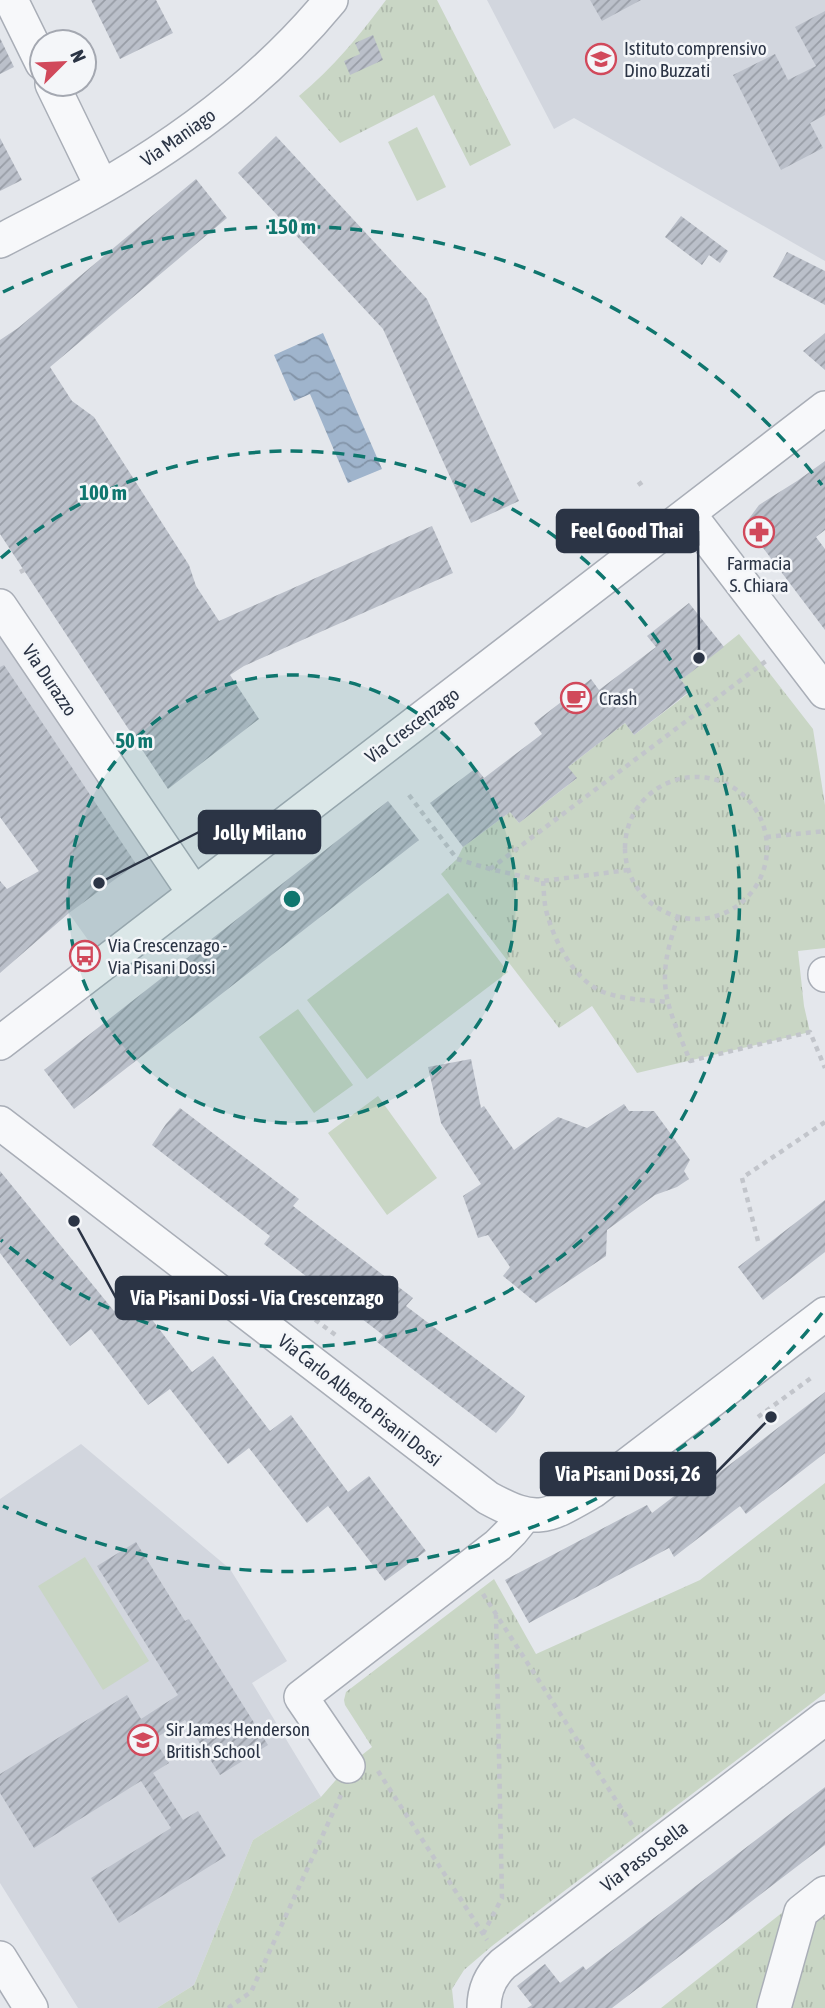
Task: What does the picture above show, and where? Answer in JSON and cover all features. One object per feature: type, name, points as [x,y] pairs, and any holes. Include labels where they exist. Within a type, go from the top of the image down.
[{"type":"street","points":[[11,0],[28,35]]},
{"type":"street","name":"Via Maniago","points":[[0,241],[102,187],[165,148],[216,111],[280,55],[331,0]]},
{"type":"street","points":[[59,98],[102,187]]},
{"type":"street","name":"Via Crescenzago","points":[[0,1043],[825,408]]},
{"type":"street","points":[[689,514],[825,692]]},
{"type":"street","name":"Via Durazzo","points":[[3,617],[194,893]]},
{"type":"street","name":"Via Carlo Alberto Pisani Dossi","points":[[0,1123],[488,1498],[525,1515]]},
{"type":"street","points":[[348,1766],[301,1697],[507,1537],[525,1515],[534,1517],[561,1510],[593,1491],[825,1314]]},
{"type":"street","name":"Via Passo Sella","points":[[484,2008],[485,1993],[503,1964],[825,1718]]},
{"type":"street","points":[[774,2008],[801,1912],[825,1893]]},
{"type":"street","points":[[0,1958],[31,2008]]},
{"type":"path","points":[[638,485],[645,480]]},
{"type":"path","points":[[490,869],[771,657]]},
{"type":"path","points":[[701,776],[724,782],[744,795],[758,814],[766,837],[766,860],[758,882],[744,901],[724,914],[701,919],[678,916],[656,907],[639,891],[628,870],[625,847],[629,824],[640,804],[657,788],[678,778],[701,776]]},
{"type":"path","points":[[409,795],[457,859],[543,881],[628,870]]},
{"type":"path","points":[[766,837],[825,831]]},
{"type":"path","points":[[543,881],[546,912],[558,944],[577,972],[600,990],[629,999],[668,1002]]},
{"type":"path","points":[[678,916],[668,950],[664,978],[668,1002],[690,1061],[810,1032],[825,1068]]},
{"type":"path","points":[[758,1241],[742,1178],[825,1122]]},
{"type":"path","points":[[275,1290],[337,1336]]},
{"type":"path","points":[[758,1417],[811,1378]]},
{"type":"path","points":[[479,1588],[650,1852]]},
{"type":"path","points":[[483,1934],[502,1898],[496,1615]]},
{"type":"path","points":[[228,2008],[251,1992],[346,1785],[348,1766],[373,1764],[503,1964]]},
{"type":"shaded area","points":[[487,0],[825,0],[825,261],[574,118],[554,129]]},
{"type":"shaded area","points":[[0,631],[182,881],[96,951],[0,817]]},
{"type":"shaded area","name":"Sir James Henderson British School","points":[[81,1444],[230,1569],[287,1661],[252,1683],[321,1797],[253,1840],[194,1985],[157,2008],[78,2008],[0,1883],[0,1499]]},
{"type":"green space","points":[[386,0],[437,0],[511,145],[470,166],[434,95],[340,143],[299,96],[345,51]]},
{"type":"green space","points":[[417,127],[446,187],[417,201],[388,142]]},
{"type":"green space","points":[[739,634],[813,729],[825,805],[825,948],[798,951],[804,1006],[810,1032],[637,1073],[592,1006],[559,1028],[441,874],[457,859],[463,847],[510,812],[519,823],[576,779],[568,767],[625,723],[634,735],[690,692],[681,680]]},
{"type":"green space","points":[[448,893],[508,972],[367,1079],[307,1000]]},
{"type":"green space","points":[[298,1009],[353,1085],[314,1113],[259,1037]]},
{"type":"green space","points":[[378,1096],[437,1178],[387,1215],[328,1133]]},
{"type":"green space","points":[[825,1483],[825,1693],[492,1946],[464,1970],[452,1989],[454,2008],[157,2008],[194,1985],[253,1840],[321,1797],[348,1766],[372,1747],[345,1705],[346,1692],[494,1579],[536,1654],[700,1580]]},
{"type":"green space","points":[[85,1557],[149,1661],[103,1690],[38,1586]]},
{"type":"green space","points":[[825,1879],[825,2008],[661,2008]]},
{"type":"water","points":[[323,333],[382,469],[348,483],[310,394],[294,401],[274,355]]},
{"type":"building","points":[[91,0],[156,0],[173,33],[120,59]]},
{"type":"building","points":[[590,0],[641,0],[602,21]]},
{"type":"building","points":[[825,11],[825,115],[810,123],[823,148],[781,170],[733,75],[775,54],[788,80],[816,66],[795,27]]},
{"type":"building","points":[[373,35],[383,60],[350,75],[344,61],[360,54],[355,43]]},
{"type":"building","points":[[0,38],[14,67],[0,74]]},
{"type":"building","points":[[276,136],[427,299],[519,501],[471,523],[383,329],[238,173]]},
{"type":"building","points":[[0,138],[22,180],[0,191]]},
{"type":"building","points":[[196,179],[227,218],[50,367],[72,401],[94,417],[189,565],[196,586],[219,621],[432,526],[453,573],[244,666],[230,675],[259,719],[168,789],[0,534],[0,340],[18,328]]},
{"type":"building","points":[[681,216],[728,251],[720,263],[709,255],[702,265],[665,237]]},
{"type":"building","points":[[787,252],[825,271],[825,305],[773,277]]},
{"type":"building","points":[[825,333],[825,370],[803,351]]},
{"type":"building","points":[[825,461],[825,530],[816,537],[825,549],[825,630],[745,524],[759,505]]},
{"type":"building","points":[[689,603],[724,647],[681,680],[690,691],[634,735],[625,723],[568,767],[577,778],[519,823],[510,812],[463,847],[430,803],[476,768],[484,778],[542,734],[534,723],[591,679],[599,690],[656,647],[647,636]]},
{"type":"building","points":[[4,665],[136,864],[69,913],[0,973],[0,881],[7,889],[39,871],[0,817],[0,667]]},
{"type":"building","points":[[388,801],[419,840],[74,1109],[44,1070]]},
{"type":"building","points":[[471,1059],[481,1108],[484,1106],[514,1150],[558,1117],[587,1128],[624,1104],[629,1111],[654,1111],[690,1160],[684,1171],[689,1179],[677,1187],[655,1195],[607,1230],[606,1256],[536,1303],[503,1276],[510,1267],[488,1235],[478,1238],[463,1196],[481,1184],[441,1123],[428,1067]]},
{"type":"building","points":[[180,1108],[299,1199],[293,1206],[413,1298],[406,1306],[525,1396],[496,1433],[377,1342],[383,1335],[264,1244],[270,1236],[152,1145]]},
{"type":"building","points":[[0,1171],[114,1311],[134,1296],[192,1372],[213,1356],[270,1431],[291,1415],[348,1492],[369,1476],[426,1551],[385,1581],[328,1506],[307,1523],[249,1448],[228,1464],[170,1389],[148,1405],[91,1329],[70,1346],[0,1253]]},
{"type":"building","points":[[825,1200],[825,1252],[763,1300],[738,1267]]},
{"type":"building","points":[[825,1392],[825,1453],[746,1514],[740,1506],[674,1557],[669,1548],[529,1623],[505,1580],[647,1505],[652,1513],[711,1468],[716,1475]]},
{"type":"building","points":[[136,1542],[185,1621],[189,1619],[268,1745],[220,1775],[185,1720],[154,1739],[169,1763],[153,1773],[183,1820],[198,1811],[226,1856],[119,1923],[91,1878],[171,1828],[141,1781],[34,1848],[0,1793],[0,1774],[127,1695],[141,1719],[178,1695],[97,1566]]},
{"type":"building","points":[[825,1787],[825,1845],[612,2008],[527,2008],[532,2005],[517,1986],[545,1964],[560,1983],[583,1966],[586,1970]]},
{"type":"place","name":"Istituto comprensivo Dino Buzzati","points":[[601,59]]},
{"type":"place","name":"Farmacia S. Chiara","points":[[759,532]]},
{"type":"place","name":"Feel Good Thai","points":[[699,658]]},
{"type":"place","name":"Crash","points":[[576,698]]},
{"type":"place","name":"Jolly Milano","points":[[99,883]]},
{"type":"place","name":"Via Crescenzago - Via Pisani Dossi","points":[[85,956]]},
{"type":"place","name":"Via Pisani Dossi - Via Crescenzago","points":[[74,1221]]},
{"type":"place","name":"Via Pisani Dossi, 26","points":[[771,1417]]},
{"type":"place","name":"Sir James Henderson British School","points":[[143,1740]]}]
